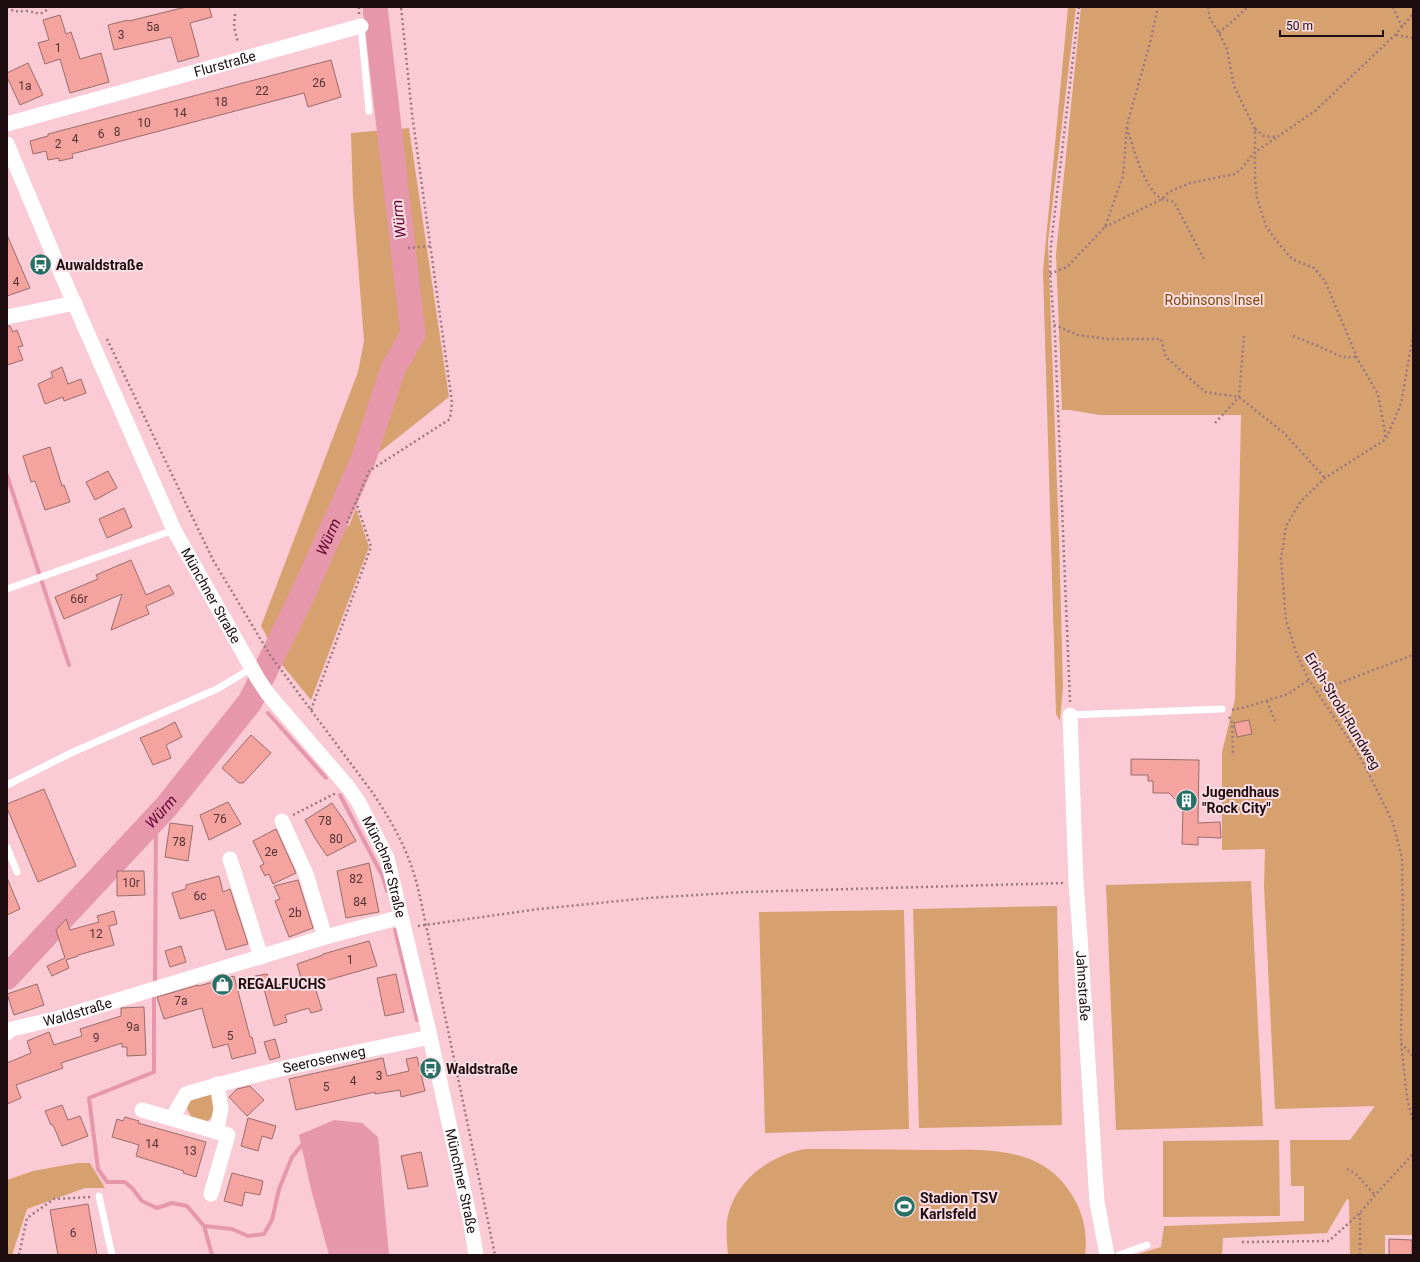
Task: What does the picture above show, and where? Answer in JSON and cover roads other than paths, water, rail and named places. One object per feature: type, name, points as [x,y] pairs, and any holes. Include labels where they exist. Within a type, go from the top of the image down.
[{"type":"street","name":"Flurstraße","points":[[7,124],[360,26]]},
{"type":"street","name":"Münchner Straße","points":[[7,144],[174,530],[268,694],[348,786],[358,801],[386,858],[430,1037],[470,1219],[476,1255]]},
{"type":"street","points":[[7,318],[75,303]]},
{"type":"street","name":"Jahnstraße","points":[[1070,714],[1076,883],[1097,1202],[1108,1255]]},
{"type":"street","points":[[282,821],[306,874],[325,937]]},
{"type":"street","points":[[230,859],[261,957]]},
{"type":"street","name":"Waldstraße","points":[[7,1033],[12,1029],[59,1018],[325,937],[401,917]]},
{"type":"street","name":"Seerosenweg","points":[[172,1118],[186,1094],[217,1084],[430,1037]]},
{"type":"street","points":[[216,1132],[221,1108],[217,1084]]},
{"type":"street","points":[[142,1110],[228,1135],[212,1194]]},
{"type":"lane","name":"Flurstraße","points":[[360,26],[369,111]]},
{"type":"lane","points":[[7,589],[174,530]]},
{"type":"lane","points":[[7,785],[73,752],[255,673]]},
{"type":"lane","points":[[1070,714],[1222,710]]},
{"type":"lane","points":[[7,847],[17,872]]},
{"type":"lane","points":[[99,1196],[112,1255]]},
{"type":"lane","points":[[1120,1255],[1147,1245]]},
{"type":"waterway","name":"Würm","points":[[7,977],[166,807],[250,702],[302,596],[363,460],[393,369],[413,334],[375,7]]},
{"type":"waterway","points":[[7,475],[69,665]]},
{"type":"waterway","name":"Würm","points":[[255,691],[259,697]]},
{"type":"waterway","points":[[268,713],[326,778]]},
{"type":"waterway","points":[[340,795],[383,877],[387,891]]},
{"type":"waterway","points":[[155,985],[156,818]]},
{"type":"waterway","points":[[395,930],[417,1020]]},
{"type":"waterway","points":[[154,992],[154,1072],[89,1098],[98,1169],[107,1182],[125,1182],[132,1188],[142,1201],[157,1208],[172,1203],[187,1206],[204,1226],[212,1255]]},
{"type":"waterway","points":[[204,1226],[232,1229],[248,1236],[264,1234],[272,1220],[279,1189],[292,1157],[301,1146]]},
{"type":"place","name":"Auwaldstraße","points":[[40,265]]},
{"type":"place","name":"Jugendhaus \"Rock City\"","points":[[1187,800]]},
{"type":"place","name":"REGALFUCHS","points":[[223,984]]},
{"type":"place","name":"Waldstraße","points":[[430,1069]]},
{"type":"place","name":"Stadion TSV Karlsfeld","points":[[905,1206]]},
{"type":"park label","name":"Robinsons Insel","points":[[1214,300]]}]
